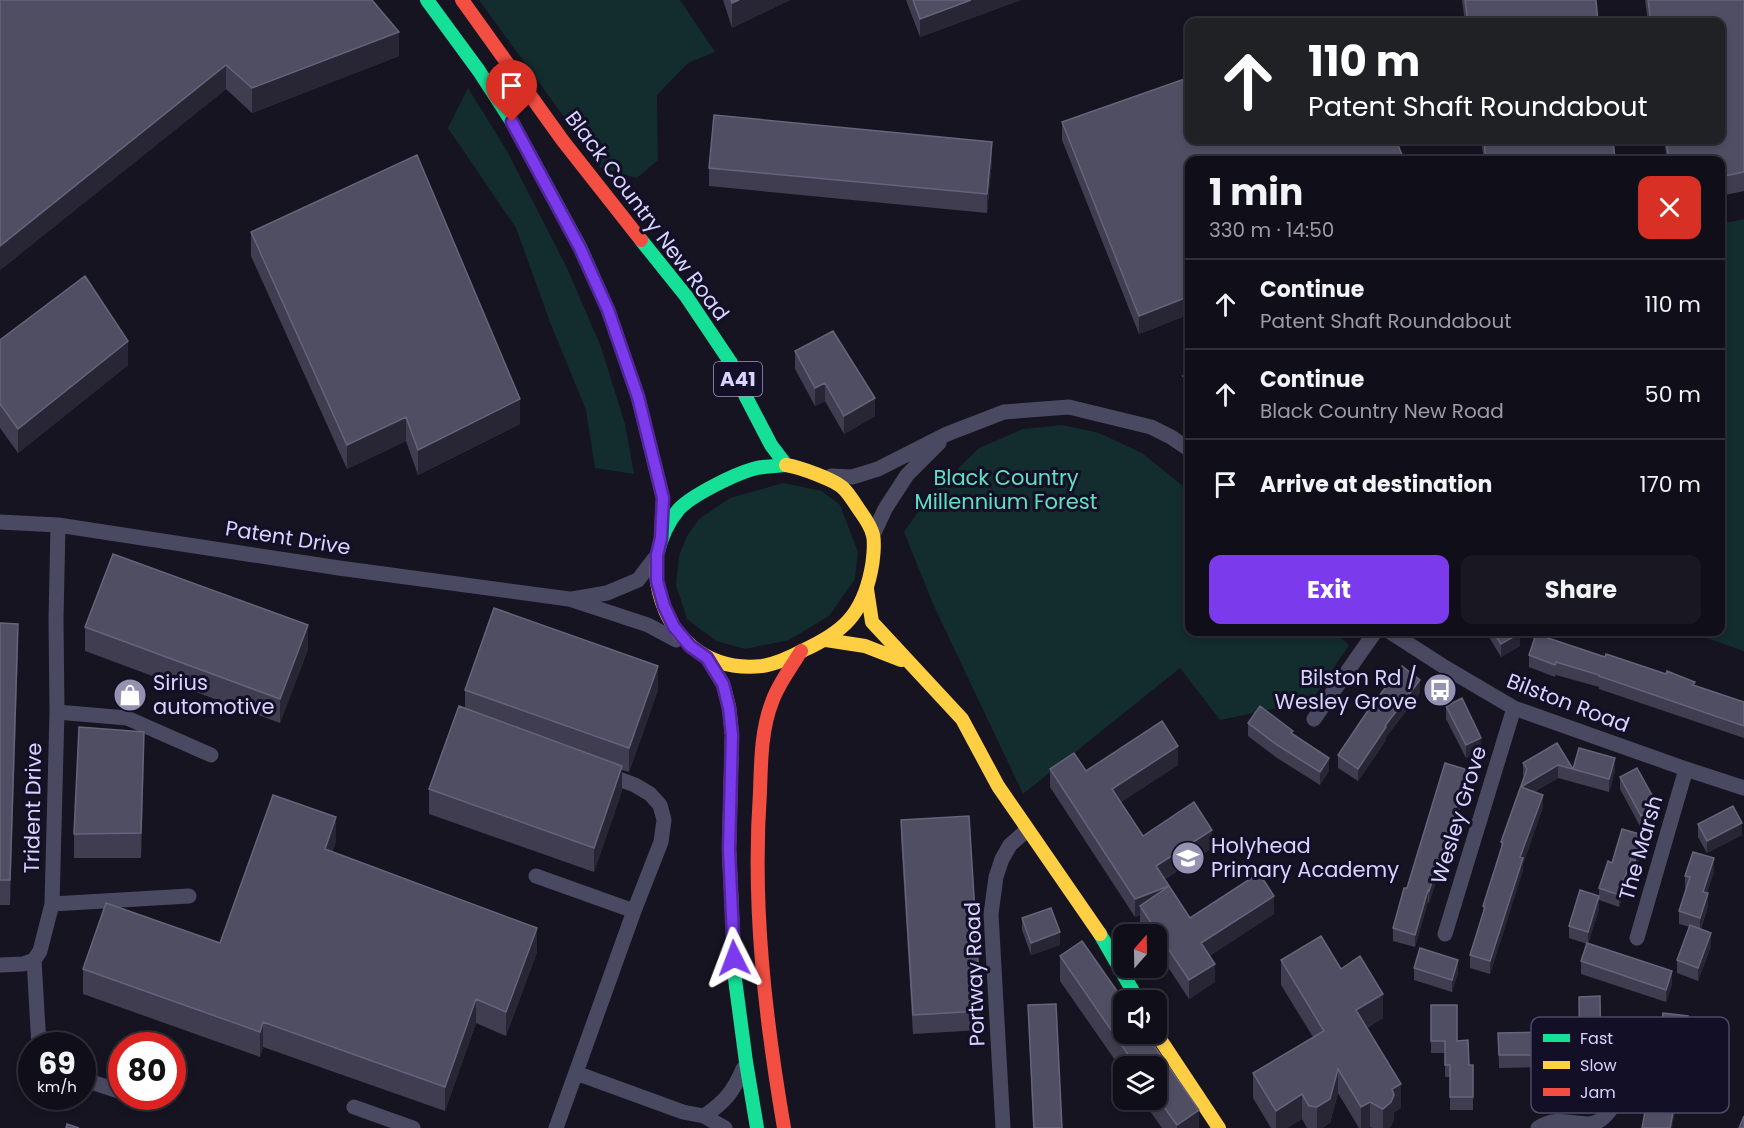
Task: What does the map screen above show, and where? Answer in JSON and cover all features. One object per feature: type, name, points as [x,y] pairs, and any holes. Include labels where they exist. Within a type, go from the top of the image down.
[{"type":"main road","points":[[427,0],[479,71],[512,122],[580,248],[608,310],[638,397],[663,498],[661,538],[657,555],[657,581],[664,606],[674,627],[690,646],[707,658],[722,663],[763,666],[783,660],[826,640],[849,622],[867,589],[872,565],[873,535],[866,520],[843,487],[823,476],[786,465],[755,468],[728,479],[695,497],[680,508],[661,538]]},
{"type":"main road","name":"Black Country New Road","points":[[462,0],[562,141],[686,296],[731,363],[771,445],[786,465]]},
{"type":"main road","points":[[867,589],[872,622],[962,719],[998,786],[1106,943],[1132,990]]},
{"type":"main road","points":[[826,640],[855,642],[886,652],[916,668]]},
{"type":"main road","points":[[784,1128],[771,1047],[762,962],[757,849],[762,750],[770,709],[781,684],[801,651]]},
{"type":"main road","points":[[707,658],[723,684],[732,735],[730,861],[735,980],[758,1128]]},
{"type":"main road","points":[[931,684],[953,731],[998,786]]},
{"type":"main road","points":[[1163,1044],[1219,1128]]},
{"type":"street","points":[[823,476],[852,477],[878,469],[947,434],[1004,412],[1069,407],[1151,427],[1185,446]]},
{"type":"street","points":[[873,535],[885,509],[907,475],[947,434]]},
{"type":"street","name":"Patent Drive","points":[[0,522],[58,525],[339,568],[569,599],[648,625],[690,646]]},
{"type":"street","name":"Trident Drive","points":[[38,1032],[34,960],[40,951],[51,904],[57,712],[58,525]]},
{"type":"street","name":"Patent Drive","points":[[569,599],[607,593],[638,580],[657,555]]},
{"type":"street","points":[[1314,719],[1372,636]]},
{"type":"street","name":"Bilston Road","points":[[1396,636],[1446,669],[1514,708],[1744,788]]},
{"type":"street","name":"Wesley Grove","points":[[1445,934],[1514,708]]},
{"type":"street","points":[[57,712],[127,718],[211,754]]},
{"type":"street","points":[[556,1128],[634,910],[661,842],[664,820],[660,805],[650,794],[635,785],[590,769]]},
{"type":"street","name":"The Marsh","points":[[1637,938],[1686,769]]},
{"type":"street","name":"Portway Road","points":[[1003,1128],[991,914],[996,877],[1002,859],[1010,845],[1027,830]]},
{"type":"street","points":[[536,876],[634,910]]},
{"type":"street","points":[[51,904],[189,896]]},
{"type":"street","points":[[0,965],[23,964],[34,960]]},
{"type":"street","points":[[704,1116],[730,1095],[746,1062]]},
{"type":"street","points":[[576,1073],[683,1112],[704,1116],[725,1128]]},
{"type":"street","points":[[354,1107],[413,1128]]},
{"type":"street","points":[[1538,1128],[1561,1120],[1586,1126],[1607,1113]]},
{"type":"green space","points":[[479,0],[680,0],[715,52],[688,63],[657,95],[658,160],[637,178],[601,168]]},
{"type":"green space","points":[[468,88],[507,151],[567,268],[601,347],[625,424],[634,474],[595,468],[586,410],[550,322],[516,228],[448,128]]},
{"type":"green space","points":[[1744,219],[1744,651],[1701,636],[1725,636],[1725,223]]},
{"type":"green space","name":"Black Country Millennium Forest","points":[[1062,425],[1099,433],[1142,453],[1185,488],[1185,636],[1341,636],[1349,645],[1312,701],[1220,720],[1180,668],[1023,794],[933,604],[904,532],[927,499],[979,448],[1023,429]]},
{"type":"green space","points":[[783,483],[822,491],[840,505],[858,552],[855,579],[829,616],[789,640],[745,649],[716,641],[687,619],[676,585],[679,556],[687,536],[699,519],[730,498]]},
{"type":"building","points":[[0,0],[372,0],[399,32],[252,88],[226,65],[0,246]]},
{"type":"building","points":[[913,0],[971,0],[920,19]]},
{"type":"building","points":[[1465,0],[1596,0],[1598,18],[1467,18]]},
{"type":"building","points":[[1648,0],[1744,0],[1744,172],[1725,176],[1725,156],[1668,156],[1667,144],[1725,144],[1725,18],[1650,18]]},
{"type":"building","points":[[1185,79],[1185,144],[1398,144],[1402,156],[1185,156],[1185,298],[1139,316],[1062,122]]},
{"type":"building","points":[[714,115],[992,142],[987,194],[709,168]]},
{"type":"building","points":[[1484,144],[1613,144],[1615,156],[1486,156]]},
{"type":"building","points":[[417,155],[520,399],[418,450],[406,417],[347,445],[251,232]]},
{"type":"building","points":[[85,276],[128,341],[18,429],[0,404],[0,340]]},
{"type":"building","points":[[833,331],[875,398],[844,416],[825,383],[815,388],[795,351]]},
{"type":"building","points":[[113,554],[308,625],[280,699],[85,627]]},
{"type":"building","points":[[494,608],[658,666],[629,748],[465,690]]},
{"type":"building","points":[[0,623],[18,624],[10,880],[0,880]]},
{"type":"building","points":[[1496,636],[1515,636],[1501,644]]},
{"type":"building","points":[[1535,636],[1542,636],[1605,657],[1606,654],[1666,674],[1667,671],[1695,682],[1693,685],[1744,702],[1744,726],[1599,675],[1556,662],[1555,665],[1529,655]]},
{"type":"building","points":[[1402,666],[1420,680],[1385,726],[1358,769],[1338,755]]},
{"type":"building","points":[[1462,698],[1481,738],[1466,745],[1446,706]]},
{"type":"building","points":[[459,706],[622,766],[594,848],[429,789]]},
{"type":"building","points":[[1260,706],[1293,731],[1291,733],[1329,758],[1320,772],[1277,745],[1248,723]]},
{"type":"building","points":[[1162,721],[1178,746],[1112,789],[1143,836],[1194,802],[1212,830],[1156,866],[1190,918],[1259,873],[1274,896],[1201,943],[1215,964],[1189,980],[1167,947],[1167,924],[1152,924],[1140,906],[1169,886],[1135,899],[1050,769],[1074,753],[1086,771]]},
{"type":"building","points":[[79,727],[144,732],[141,833],[74,834]]},
{"type":"building","points":[[1557,743],[1573,769],[1579,748],[1615,758],[1609,779],[1558,765],[1521,787],[1543,795],[1520,857],[1523,858],[1490,961],[1470,955],[1503,843],[1501,842],[1527,769],[1523,763]]},
{"type":"building","points":[[1445,763],[1468,770],[1415,935],[1393,928]]},
{"type":"building","points":[[1637,768],[1658,806],[1641,816],[1620,777]]},
{"type":"building","points":[[273,795],[336,817],[325,849],[537,928],[506,1012],[476,999],[445,1087],[263,1022],[260,1032],[83,969],[106,903],[220,943]]},
{"type":"building","points":[[1733,806],[1742,823],[1707,841],[1698,824]]},
{"type":"building","points":[[969,816],[981,1011],[913,1015],[901,820]]},
{"type":"building","points":[[1622,829],[1643,835],[1635,861],[1631,859],[1619,895],[1599,888],[1608,861],[1612,863]]},
{"type":"building","points":[[1693,852],[1714,858],[1703,892],[1708,893],[1700,918],[1679,911],[1690,877],[1685,876]]},
{"type":"building","points":[[1580,890],[1599,896],[1588,932],[1569,926]]},
{"type":"building","points":[[1051,908],[1060,932],[1031,943],[1022,918]]},
{"type":"building","points":[[1690,925],[1711,933],[1698,968],[1677,960]]},
{"type":"building","points":[[1321,936],[1341,969],[1360,956],[1383,994],[1356,1010],[1401,1084],[1392,1089],[1394,1095],[1391,1102],[1383,1109],[1370,1102],[1361,1107],[1338,1069],[1330,1099],[1317,1107],[1309,1106],[1302,1094],[1276,1111],[1253,1073],[1324,1031],[1281,960]]},
{"type":"building","points":[[1082,941],[1116,990],[1113,990],[1113,1033],[1060,956]]},
{"type":"building","points":[[1587,943],[1672,971],[1666,990],[1581,961]]},
{"type":"building","points":[[1420,948],[1458,960],[1452,980],[1414,968]]},
{"type":"building","points":[[1600,996],[1600,1017],[1579,1017],[1579,997]]},
{"type":"building","points":[[1056,1004],[1062,1128],[1034,1128],[1028,1005]]},
{"type":"building","points":[[1431,1005],[1457,1005],[1457,1041],[1468,1040],[1469,1065],[1473,1065],[1473,1097],[1450,1097],[1450,1065],[1445,1065],[1445,1041],[1431,1041]]},
{"type":"building","points":[[1663,1013],[1688,1016],[1688,1017],[1662,1017]]},
{"type":"building","points":[[1531,1032],[1531,1055],[1499,1055],[1498,1033]]},
{"type":"building","points":[[1121,1044],[1153,1044],[1161,1056],[1129,1056]]},
{"type":"building","points":[[1167,1064],[1199,1110],[1177,1125],[1166,1110]]},
{"type":"building","points":[[1645,1113],[1673,1113],[1670,1128],[1642,1128]]},
{"type":"building","points":[[1744,1116],[1744,1128],[1739,1128]]},
{"type":"building","points":[[67,1124],[79,1128],[66,1128]]},
{"type":"traffic: fast","points":[[427,0],[479,71],[512,122],[580,247],[615,330]]},
{"type":"traffic: fast","points":[[641,240],[686,296],[731,363],[771,445],[786,465]]},
{"type":"traffic: fast","points":[[657,555],[671,519],[685,503],[725,480],[745,472],[761,467],[786,465]]},
{"type":"traffic: fast","points":[[732,912],[735,979],[757,1128]]},
{"type":"traffic: fast","points":[[1100,934],[1132,990]]},
{"type":"traffic: slow","points":[[657,555],[657,582],[669,619],[679,634],[707,656],[723,663],[762,666],[789,658],[830,636],[849,620],[862,599],[872,567],[873,535],[864,517],[840,485],[817,474],[786,465]]},
{"type":"traffic: slow","points":[[867,589],[872,622],[962,719],[998,786],[1100,934]]},
{"type":"traffic: slow","points":[[826,640],[865,646],[901,660]]},
{"type":"traffic: slow","points":[[707,658],[723,684],[729,707],[732,735],[729,849],[732,912]]},
{"type":"traffic: slow","points":[[1163,1044],[1219,1128]]},
{"type":"traffic: jam","points":[[462,0],[563,141],[641,240]]},
{"type":"traffic: jam","points":[[615,330],[638,397],[663,498],[661,536]]},
{"type":"traffic: jam","points":[[784,1128],[771,1045],[762,961],[758,834],[761,758],[768,713],[778,689],[801,651]]},
{"type":"place","name":"Bilston Rd / Wesley Grove","points":[[1440,690]]},
{"type":"place","name":"Sirius automotive","points":[[130,695]]},
{"type":"place","name":"Holyhead Primary Academy","points":[[1188,858]]},
{"type":"route","points":[[512,122],[580,248],[608,310],[638,397],[663,498],[661,538],[657,555],[657,581],[664,606],[674,627],[690,646],[707,658],[723,684],[732,735],[729,849],[734,958]]}]
